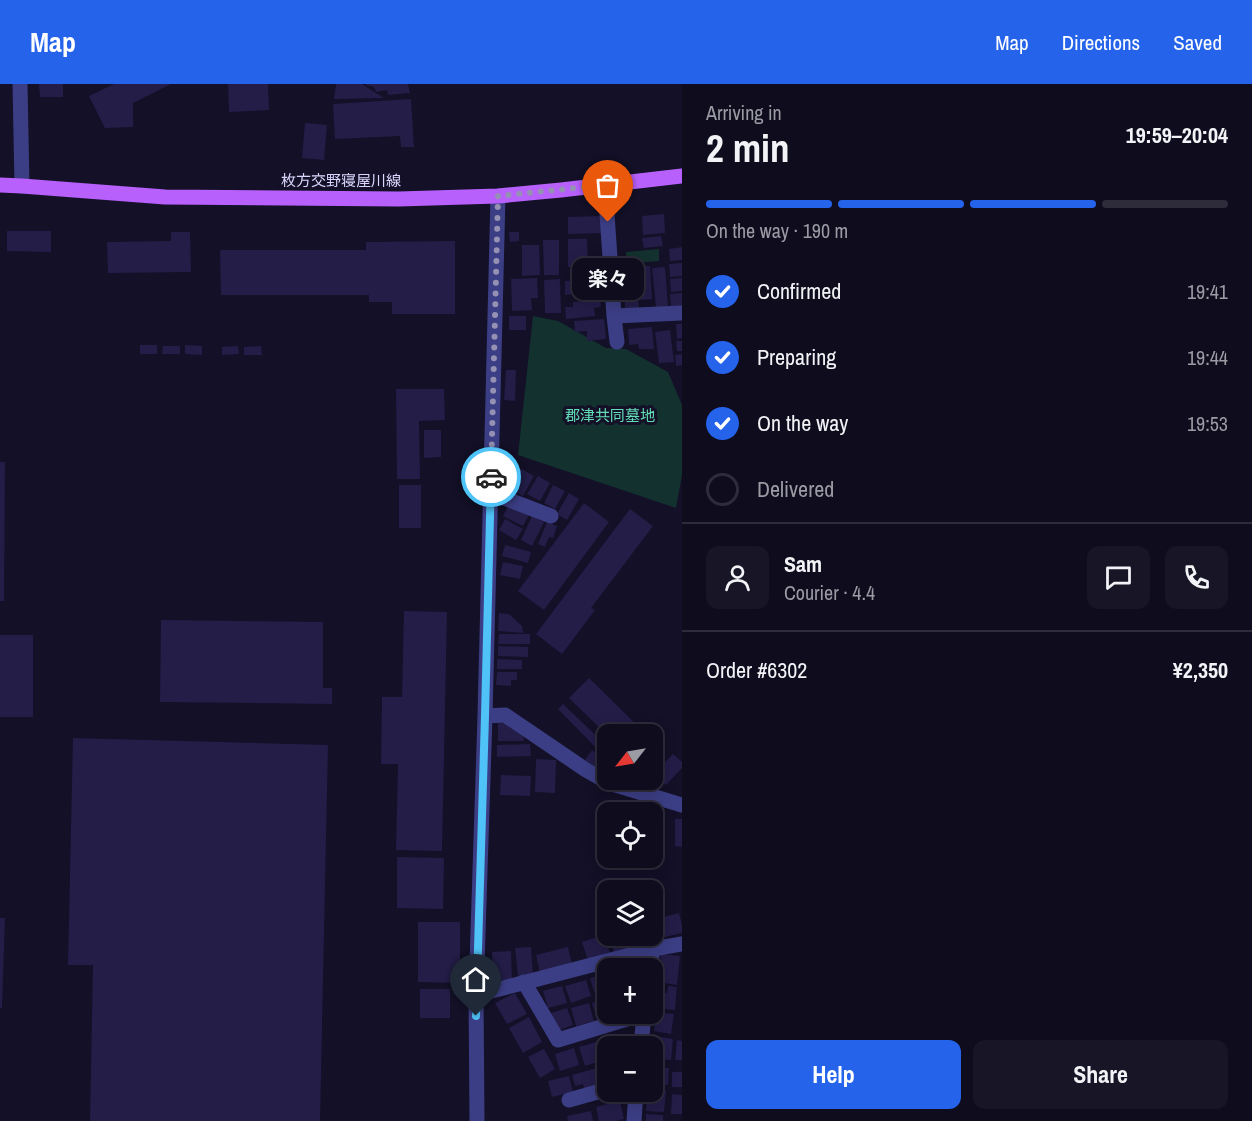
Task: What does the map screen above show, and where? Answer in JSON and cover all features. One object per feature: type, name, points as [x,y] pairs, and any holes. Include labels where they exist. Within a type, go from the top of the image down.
[{"type":"main road","name":"枚方交野寝屋川線","points":[[0,185],[165,197],[399,199],[498,196],[682,176]]},
{"type":"street","points":[[20,84],[22,186]]},
{"type":"street","points":[[605,185],[617,342]]},
{"type":"street","points":[[477,1121],[476,995],[498,196]]},
{"type":"street","points":[[614,316],[682,314]]},
{"type":"street","points":[[491,493],[552,516]]},
{"type":"street","points":[[485,716],[505,715],[609,783],[682,805]]},
{"type":"street","points":[[476,995],[653,949],[682,944]]},
{"type":"street","points":[[652,958],[653,949]]},
{"type":"street","points":[[524,982],[558,1040],[611,1024]]},
{"type":"street","points":[[569,1100],[597,1092]]},
{"type":"street","points":[[634,1121],[635,1102]]},
{"type":"green space","points":[[659,249],[659,261],[626,264],[626,252]]},
{"type":"green space","name":"郡津共同墓地","points":[[533,316],[558,321],[606,348],[626,349],[668,372],[682,405],[682,475],[676,508],[518,455]]},
{"type":"building","points":[[39,84],[63,84],[63,97],[40,97]]},
{"type":"building","points":[[114,84],[171,84],[133,103],[133,127],[105,128],[89,96]]},
{"type":"building","points":[[228,84],[268,84],[269,110],[229,112]]},
{"type":"building","points":[[336,84],[362,84],[384,98],[334,99]]},
{"type":"building","points":[[366,84],[408,84],[410,93],[388,95],[387,90],[376,92],[374,87]]},
{"type":"building","points":[[411,99],[414,147],[401,147],[400,136],[335,139],[333,104]]},
{"type":"building","points":[[305,123],[327,125],[324,160],[302,158]]},
{"type":"building","points":[[664,214],[665,233],[643,235],[642,216]]},
{"type":"building","points":[[602,216],[603,233],[568,234],[568,217]]},
{"type":"building","points":[[7,231],[51,231],[51,252],[7,251]]},
{"type":"building","points":[[171,232],[190,232],[191,272],[108,273],[107,242],[171,241]]},
{"type":"building","points":[[509,232],[519,232],[519,241],[510,242]]},
{"type":"building","points":[[661,236],[663,246],[644,248],[642,238]]},
{"type":"building","points":[[568,239],[587,239],[588,267],[568,267]]},
{"type":"building","points":[[543,240],[559,240],[559,275],[544,275]]},
{"type":"building","points":[[455,241],[455,314],[392,314],[392,302],[369,302],[369,295],[221,295],[220,250],[366,250],[366,242]]},
{"type":"building","points":[[522,245],[539,245],[540,275],[522,276]]},
{"type":"building","points":[[682,247],[682,260],[670,261],[669,249]]},
{"type":"building","points":[[682,263],[682,276],[670,277],[669,264]]},
{"type":"building","points":[[639,266],[650,266],[652,299],[641,300]]},
{"type":"building","points":[[623,267],[636,267],[639,309],[625,309]]},
{"type":"building","points":[[665,267],[668,306],[656,307],[652,268]]},
{"type":"building","points":[[537,278],[538,298],[531,298],[532,310],[512,311],[511,279]]},
{"type":"building","points":[[682,278],[682,291],[671,292],[670,279]]},
{"type":"building","points":[[560,279],[561,313],[545,313],[544,280]]},
{"type":"building","points":[[596,280],[597,290],[591,290],[591,298],[575,298],[575,294],[565,295],[565,281]]},
{"type":"building","points":[[682,293],[682,306],[671,307],[670,294]]},
{"type":"building","points":[[600,300],[601,307],[594,308],[595,316],[566,319],[565,307],[573,307],[573,302]]},
{"type":"building","points":[[509,316],[526,316],[526,330],[509,330]]},
{"type":"building","points":[[604,319],[606,339],[587,341],[587,331],[575,332],[574,321]]},
{"type":"building","points":[[676,324],[682,324],[682,338],[677,339]]},
{"type":"building","points":[[652,327],[654,349],[639,349],[638,344],[629,345],[628,329]]},
{"type":"building","points":[[670,330],[674,362],[659,363],[655,332]]},
{"type":"building","points":[[676,341],[682,341],[682,351],[677,351]]},
{"type":"building","points":[[140,345],[157,345],[157,354],[140,354]]},
{"type":"building","points":[[185,345],[202,346],[202,355],[185,354]]},
{"type":"building","points":[[163,346],[180,346],[180,354],[162,354]]},
{"type":"building","points":[[238,346],[239,354],[222,355],[222,347]]},
{"type":"building","points":[[261,346],[262,355],[244,355],[244,347]]},
{"type":"building","points":[[682,354],[682,365],[676,366],[675,355]]},
{"type":"building","points":[[506,370],[516,370],[515,401],[504,400]]},
{"type":"building","points":[[396,389],[444,389],[445,420],[419,421],[420,479],[397,479]]},
{"type":"building","points":[[424,430],[441,430],[441,457],[424,458]]},
{"type":"building","points":[[0,462],[5,462],[4,601],[0,601]]},
{"type":"building","points":[[520,468],[534,476],[523,496],[509,488]]},
{"type":"building","points":[[538,476],[550,483],[540,501],[527,494]]},
{"type":"building","points":[[399,485],[421,485],[421,528],[399,528]]},
{"type":"building","points":[[553,485],[565,491],[555,509],[544,503]]},
{"type":"building","points":[[569,493],[579,499],[567,520],[557,514]]},
{"type":"building","points":[[584,503],[609,522],[544,610],[518,591]]},
{"type":"building","points":[[509,504],[529,515],[523,526],[503,516]]},
{"type":"building","points":[[630,509],[653,526],[591,608],[595,610],[562,654],[536,634]]},
{"type":"building","points":[[532,516],[544,522],[532,546],[521,540]]},
{"type":"building","points":[[505,519],[523,529],[516,540],[499,530]]},
{"type":"building","points":[[547,522],[557,526],[553,538],[549,537],[545,547],[538,544]]},
{"type":"building","points":[[505,545],[531,552],[528,563],[502,556]]},
{"type":"building","points":[[503,562],[523,566],[520,579],[500,575]]},
{"type":"building","points":[[404,611],[447,612],[442,851],[396,850],[398,764],[381,764],[382,697],[402,697]]},
{"type":"building","points":[[499,613],[509,614],[522,626],[523,633],[498,631]]},
{"type":"building","points":[[161,620],[323,622],[323,688],[332,688],[332,704],[160,702]]},
{"type":"building","points":[[499,634],[530,634],[530,644],[498,644]]},
{"type":"building","points":[[0,635],[33,635],[33,717],[0,717]]},
{"type":"building","points":[[498,646],[528,647],[528,657],[498,656]]},
{"type":"building","points":[[497,659],[522,660],[522,669],[497,669]]},
{"type":"building","points":[[497,672],[517,672],[517,680],[511,680],[511,686],[496,685]]},
{"type":"building","points":[[589,678],[636,724],[597,725],[569,698]]},
{"type":"building","points":[[563,704],[597,736],[597,749],[558,709]]},
{"type":"building","points":[[498,723],[508,723],[523,735],[524,741],[498,741]]},
{"type":"building","points":[[73,738],[328,745],[320,1121],[90,1121],[93,965],[68,965]]},
{"type":"building","points":[[530,744],[531,756],[497,757],[497,745]]},
{"type":"building","points":[[592,750],[597,754],[597,767],[596,768],[585,760]]},
{"type":"building","points":[[673,754],[682,762],[682,768],[666,785],[663,782],[663,765]]},
{"type":"building","points":[[536,759],[556,760],[555,793],[535,792]]},
{"type":"building","points":[[501,775],[531,776],[530,796],[500,795]]},
{"type":"building","points":[[675,819],[682,819],[682,847],[675,846]]},
{"type":"building","points":[[397,857],[444,858],[443,909],[397,908]]},
{"type":"building","points":[[679,913],[682,933],[665,937],[663,917]]},
{"type":"building","points":[[0,918],[5,918],[2,1008],[0,1008]]},
{"type":"building","points":[[418,922],[460,922],[460,983],[418,982]]},
{"type":"building","points":[[597,937],[597,946],[608,946],[610,953],[588,960],[582,942]]},
{"type":"building","points":[[612,946],[635,946],[614,952]]},
{"type":"building","points":[[531,947],[533,975],[518,976],[515,948]]},
{"type":"building","points":[[568,947],[572,965],[540,973],[536,955]]},
{"type":"building","points":[[511,951],[512,980],[493,981],[492,952]]},
{"type":"building","points":[[661,954],[680,956],[677,985],[663,983],[663,958],[661,958]]},
{"type":"building","points":[[597,976],[596,998],[590,978]]},
{"type":"building","points":[[586,980],[591,996],[571,1003],[565,986]]},
{"type":"building","points":[[562,986],[567,1003],[548,1008],[543,991]]},
{"type":"building","points":[[668,986],[677,987],[675,1010],[663,1009],[663,993],[667,993]]},
{"type":"building","points":[[420,989],[450,989],[450,1018],[420,1018]]},
{"type":"building","points":[[515,993],[527,1014],[507,1024],[495,1003]]},
{"type":"building","points":[[597,1001],[597,1020],[592,1003]]},
{"type":"building","points":[[589,1003],[594,1021],[576,1026],[571,1008]]},
{"type":"building","points":[[567,1008],[573,1025],[557,1031],[551,1013]]},
{"type":"building","points":[[663,1013],[674,1014],[671,1034],[654,1031],[655,1024],[663,1024]]},
{"type":"building","points":[[529,1017],[542,1042],[523,1053],[509,1028]]},
{"type":"building","points":[[663,1037],[673,1039],[671,1060],[663,1060]]},
{"type":"building","points":[[677,1040],[682,1041],[682,1060],[675,1060]]},
{"type":"building","points":[[597,1042],[597,1062],[585,1066],[579,1047]]},
{"type":"building","points":[[574,1048],[579,1065],[560,1071],[555,1054]]},
{"type":"building","points":[[544,1049],[555,1069],[540,1078],[528,1057]]},
{"type":"building","points":[[597,1068],[597,1086],[584,1090],[583,1084],[575,1086],[572,1075]]},
{"type":"building","points":[[663,1068],[669,1068],[668,1085],[663,1085]]},
{"type":"building","points":[[672,1072],[682,1072],[682,1087],[672,1087]]},
{"type":"building","points":[[569,1076],[573,1092],[552,1097],[548,1081]]},
{"type":"building","points":[[663,1090],[666,1090],[664,1112],[646,1111],[647,1102],[663,1102]]},
{"type":"building","points":[[672,1094],[682,1095],[682,1114],[671,1114]]},
{"type":"building","points":[[620,1102],[624,1119],[599,1121],[596,1107]]},
{"type":"building","points":[[591,1111],[593,1121],[568,1121],[567,1116]]},
{"type":"building","points":[[646,1114],[663,1115],[663,1121],[646,1121]]},
{"type":"way so far","points":[[491,477],[498,196],[605,185],[608,222]]},
{"type":"place","name":"楽々","points":[[608,222]]},
{"type":"route","points":[[476,1016],[491,477]]}]
